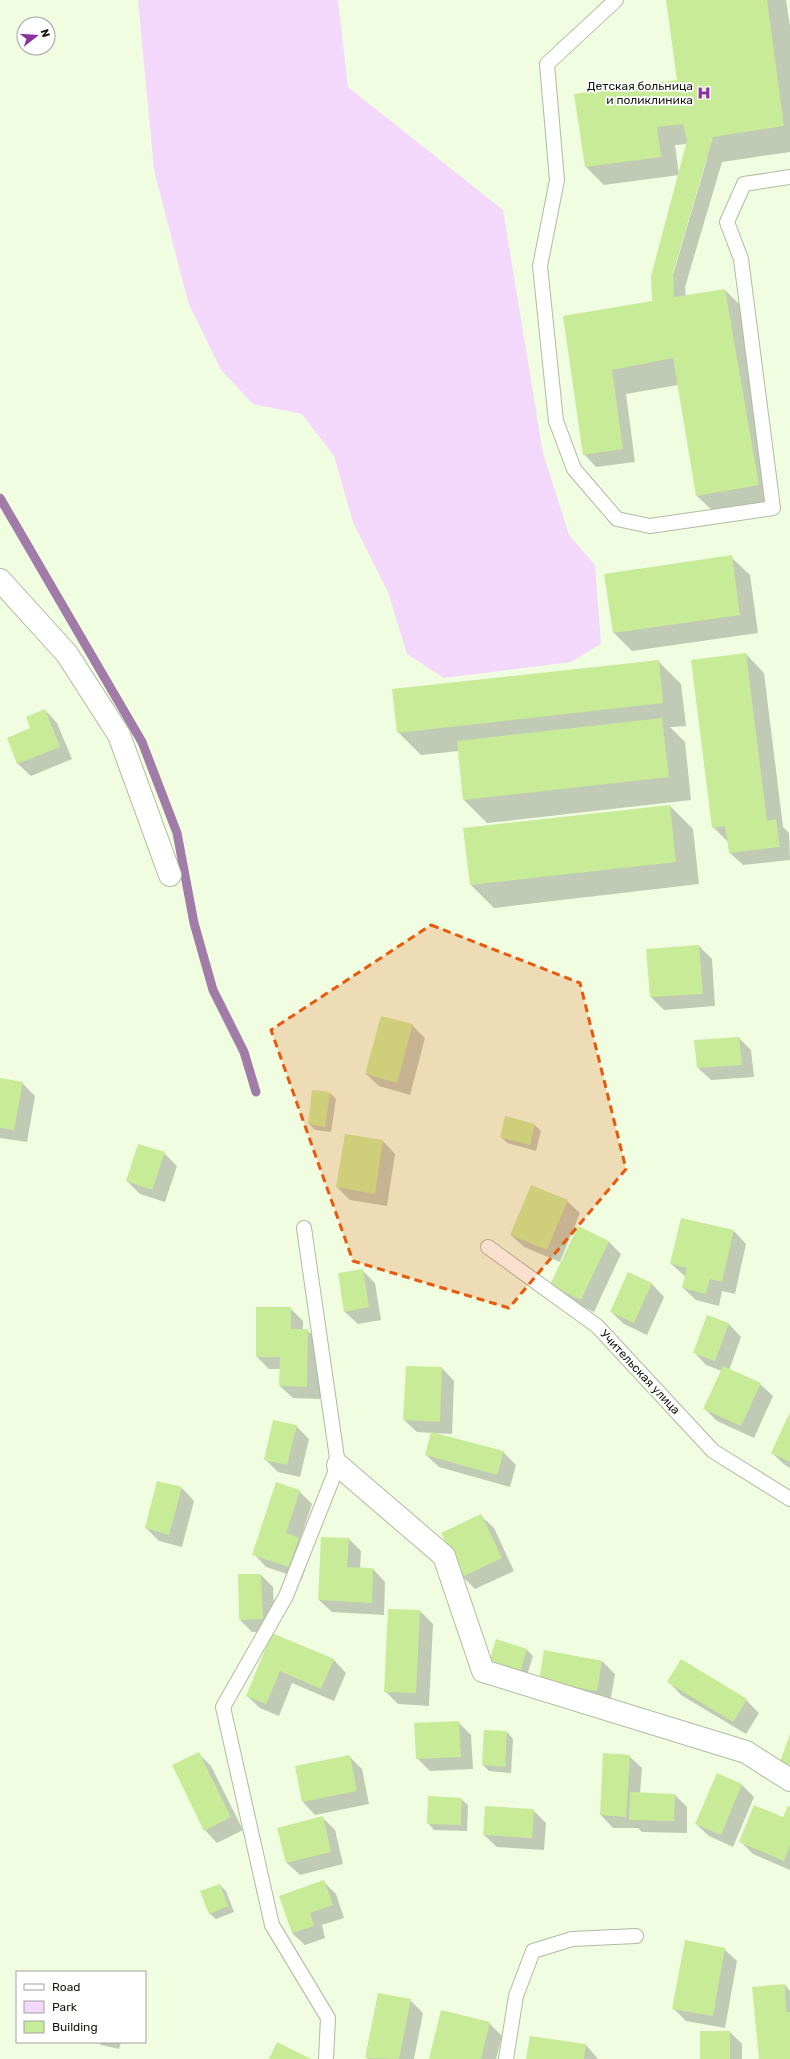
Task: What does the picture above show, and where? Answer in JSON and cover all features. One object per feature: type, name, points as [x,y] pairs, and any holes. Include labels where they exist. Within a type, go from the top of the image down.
[{"type":"street","points":[[0,580],[67,654],[119,735],[170,875]]},
{"type":"street","points":[[338,1464],[444,1556],[483,1671],[746,1752],[790,1780]]},
{"type":"lane","points":[[616,0],[547,64],[557,180],[540,266],[556,421],[574,469],[617,519],[650,526],[773,508],[741,259],[727,222],[744,184],[790,177]]},
{"type":"lane","points":[[304,1228],[338,1464],[286,1596],[223,1707],[272,1925],[328,2018],[326,2059]]},
{"type":"lane","name":"Учительская улица","points":[[488,1247],[597,1326],[713,1451],[790,1499]]},
{"type":"lane","points":[[506,2059],[516,1996],[533,1951],[572,1939],[636,1936]]},
{"type":"highlighted area","points":[[431,925],[580,983],[626,1169],[509,1308],[353,1261],[271,1030]]},
{"type":"green space","points":[[138,0],[338,0],[348,87],[503,210],[543,453],[569,535],[595,565],[601,644],[571,662],[444,678],[407,654],[388,592],[353,522],[334,456],[302,414],[253,404],[221,370],[188,302],[154,170]]},
{"type":"building","points":[[666,0],[767,0],[784,126],[713,137],[673,273],[674,297],[725,289],[759,485],[696,496],[673,358],[612,370],[623,449],[583,455],[563,316],[652,301],[651,276],[687,141],[683,124],[657,127],[661,157],[585,167],[574,94],[677,80]]},
{"type":"building","points":[[732,555],[740,615],[613,633],[604,574]]},
{"type":"building","points":[[746,653],[767,821],[776,819],[780,847],[729,853],[725,826],[712,828],[691,660]]},
{"type":"building","points":[[659,660],[663,703],[397,733],[392,689]]},
{"type":"building","points":[[45,709],[60,747],[17,764],[7,738],[30,728],[26,717]]},
{"type":"building","points":[[662,718],[669,777],[463,800],[457,741]]},
{"type":"building","points":[[670,805],[676,862],[470,885],[463,828]]},
{"type":"building","points":[[699,945],[703,994],[650,997],[646,949]]},
{"type":"building","points":[[381,1016],[413,1024],[397,1083],[365,1074]]},
{"type":"building","points":[[739,1037],[742,1065],[697,1068],[694,1040]]},
{"type":"building","points":[[0,1078],[23,1082],[14,1130],[0,1128]]},
{"type":"building","points":[[312,1090],[330,1092],[325,1127],[308,1124]]},
{"type":"building","points":[[505,1116],[535,1124],[530,1145],[500,1137]]},
{"type":"building","points":[[345,1134],[383,1140],[375,1194],[336,1187]]},
{"type":"building","points":[[138,1144],[165,1152],[152,1190],[126,1181]]},
{"type":"building","points":[[531,1185],[568,1200],[547,1250],[510,1235]]},
{"type":"building","points":[[681,1218],[734,1230],[722,1282],[710,1279],[706,1294],[682,1288],[687,1268],[670,1264]]},
{"type":"building","points":[[578,1226],[609,1241],[581,1300],[550,1285]]},
{"type":"building","points":[[363,1269],[369,1307],[344,1312],[338,1273]]},
{"type":"building","points":[[628,1272],[652,1283],[634,1323],[610,1312]]},
{"type":"building","points":[[256,1307],[291,1307],[291,1329],[308,1329],[307,1387],[279,1386],[280,1357],[256,1357]]},
{"type":"building","points":[[707,1315],[729,1323],[715,1361],[693,1353]]},
{"type":"building","points":[[406,1366],[442,1367],[440,1422],[403,1420]]},
{"type":"building","points":[[723,1366],[761,1383],[741,1426],[703,1409]]},
{"type":"building","points":[[790,1412],[790,1462],[771,1453]]},
{"type":"building","points":[[273,1420],[297,1425],[287,1465],[264,1460]]},
{"type":"building","points":[[431,1432],[504,1451],[497,1475],[425,1455]]},
{"type":"building","points":[[157,1481],[182,1487],[169,1535],[145,1528]]},
{"type":"building","points":[[276,1482],[300,1490],[286,1533],[299,1538],[289,1567],[252,1555]]},
{"type":"building","points":[[481,1514],[502,1558],[462,1577],[441,1533]]},
{"type":"building","points":[[321,1537],[349,1538],[347,1567],[373,1568],[372,1603],[318,1600]]},
{"type":"building","points":[[238,1574],[261,1574],[263,1619],[239,1620]]},
{"type":"building","points":[[388,1609],[420,1610],[416,1693],[384,1692]]},
{"type":"building","points":[[272,1633],[334,1659],[321,1689],[280,1671],[266,1704],[246,1696]]},
{"type":"building","points":[[496,1639],[527,1649],[520,1672],[489,1662]]},
{"type":"building","points":[[544,1650],[602,1661],[597,1691],[539,1681]]},
{"type":"building","points":[[681,1659],[747,1699],[733,1722],[667,1682]]},
{"type":"building","points":[[459,1721],[461,1757],[416,1759],[414,1723]]},
{"type":"building","points":[[484,1730],[507,1731],[505,1767],[482,1765]]},
{"type":"building","points":[[790,1734],[790,1765],[780,1762]]},
{"type":"building","points":[[199,1752],[231,1817],[204,1831],[172,1765]]},
{"type":"building","points":[[603,1753],[630,1755],[626,1817],[600,1815]]},
{"type":"building","points":[[350,1755],[357,1791],[302,1802],[295,1766]]},
{"type":"building","points":[[717,1773],[742,1784],[721,1835],[695,1824]]},
{"type":"building","points":[[630,1792],[675,1794],[674,1821],[629,1820]]},
{"type":"building","points":[[428,1796],[462,1798],[461,1825],[427,1824]]},
{"type":"building","points":[[754,1805],[783,1817],[788,1806],[790,1807],[790,1845],[784,1861],[739,1842]]},
{"type":"building","points":[[485,1806],[534,1809],[532,1838],[483,1835]]},
{"type":"building","points":[[323,1816],[331,1852],[286,1863],[277,1828]]},
{"type":"building","points":[[324,1880],[333,1905],[310,1913],[314,1926],[292,1933],[279,1896]]},
{"type":"building","points":[[220,1884],[228,1906],[209,1914],[200,1891]]},
{"type":"building","points":[[685,1940],[725,1948],[713,2016],[672,2009]]},
{"type":"building","points":[[785,1984],[786,2012],[790,2012],[790,2059],[759,2059],[752,1987]]},
{"type":"building","points":[[378,1993],[411,1999],[399,2059],[365,2058]]},
{"type":"building","points":[[441,2010],[490,2022],[481,2059],[429,2059]]},
{"type":"building","points":[[700,2031],[730,2031],[730,2059],[700,2059]]},
{"type":"building","points":[[530,2036],[586,2044],[584,2059],[526,2059]]},
{"type":"building","points":[[277,2042],[311,2059],[269,2059]]},
{"type":"waterway","points":[[0,498],[142,742],[177,833],[194,923],[213,990],[244,1052],[256,1092]]},
{"type":"place","name":"Детская больница и поликлиника","points":[[704,93]]}]
